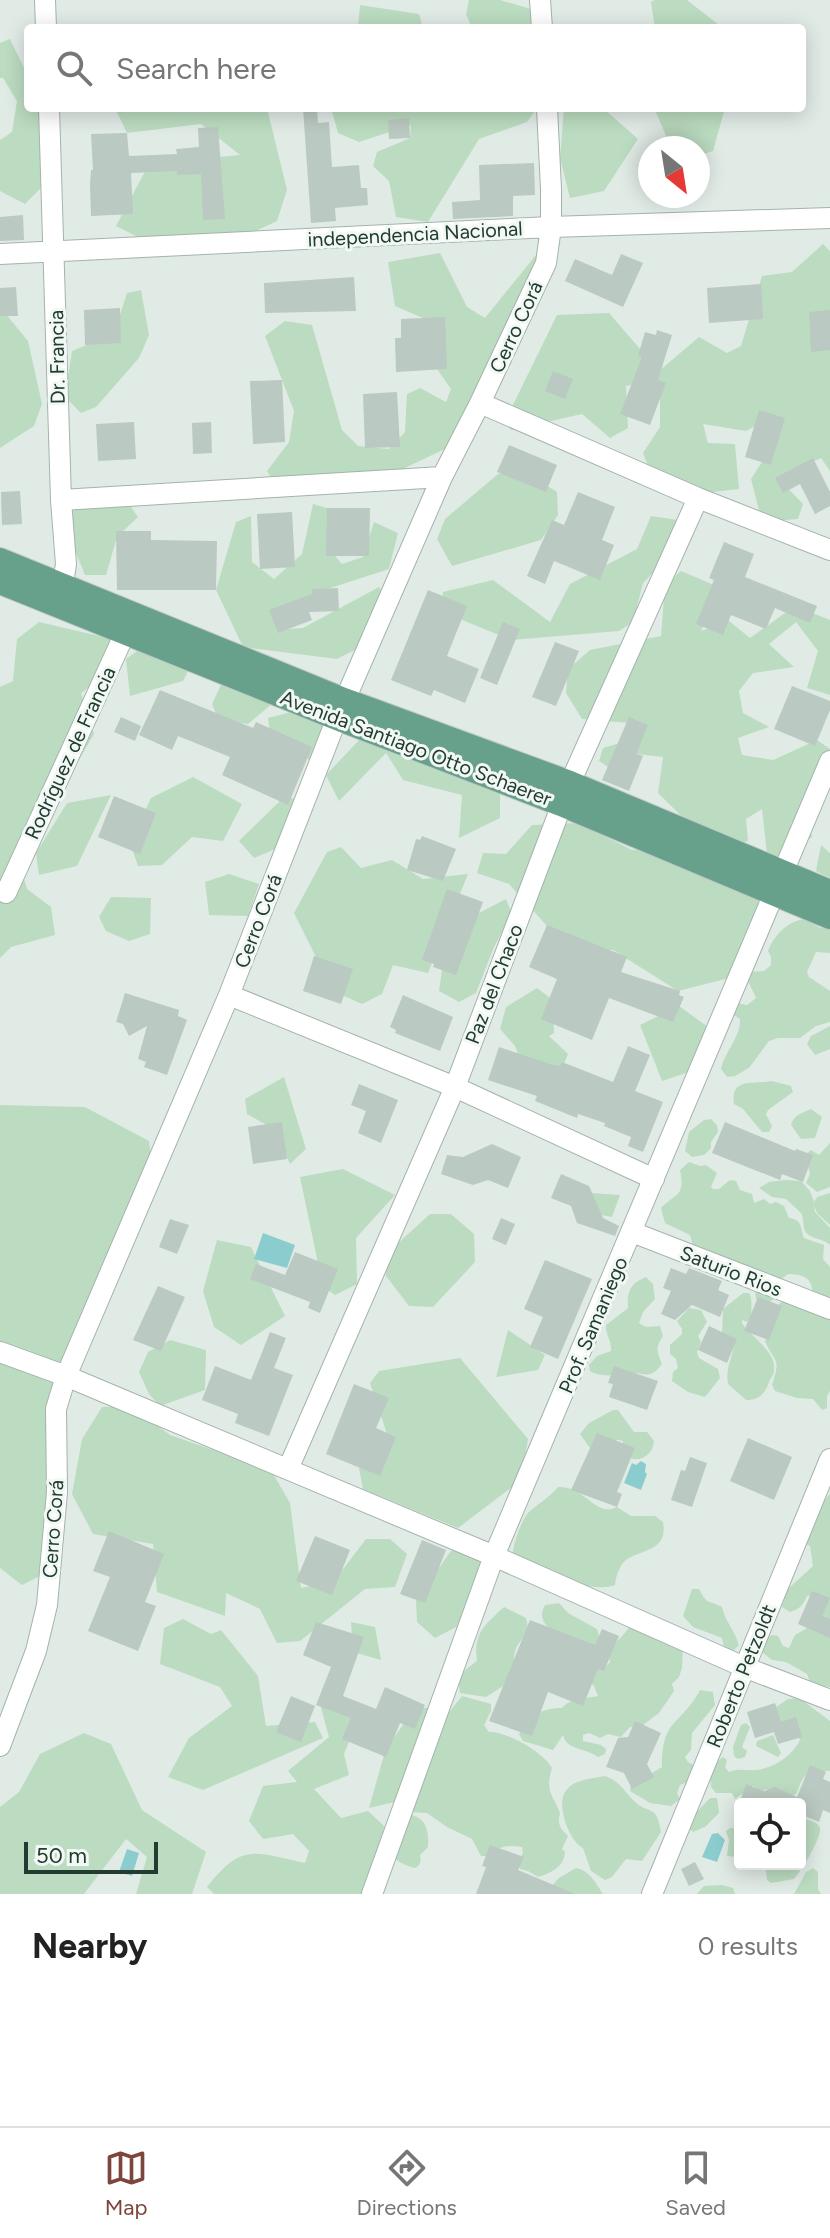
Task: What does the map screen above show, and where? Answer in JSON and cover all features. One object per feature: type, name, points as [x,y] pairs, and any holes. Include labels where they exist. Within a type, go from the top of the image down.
[{"type":"main road","name":"Avenida Santiago Otto Schaerer","points":[[0,560],[62,595],[340,709],[565,794],[777,883],[830,917]]},
{"type":"main road","name":"Avenida Santiago Otto Schaerer","points":[[0,582],[62,595]]},
{"type":"main road","name":"Avenida Santiago Otto Schaerer","points":[[777,883],[830,892]]},
{"type":"street","points":[[45,0],[46,24]]},
{"type":"street","points":[[540,0],[542,24]]},
{"type":"street","name":"Dr. Francia","points":[[49,112],[61,500],[66,564],[62,595]]},
{"type":"street","name":"Cerro Corá","points":[[0,1746],[36,1651],[47,1605],[57,1492],[56,1409],[66,1376],[229,995],[340,709],[442,477],[546,263],[551,227],[547,112]]},
{"type":"street","name":"independencia Nacional","points":[[0,254],[551,227],[830,218]]},
{"type":"street","points":[[480,403],[698,498],[830,550]]},
{"type":"street","points":[[61,500],[442,477]]},
{"type":"street","name":"Paz del Chaco","points":[[288,1469],[455,1087],[565,794],[698,498]]},
{"type":"street","name":"Rodríguez de Francia","points":[[6,893],[130,622]]},
{"type":"street","name":"Prof. Samaniego","points":[[372,1894],[494,1556],[830,761]]},
{"type":"street","points":[[229,995],[455,1087],[654,1179]]},
{"type":"street","name":"Saturio Rios","points":[[632,1232],[830,1309]]},
{"type":"street","points":[[0,1352],[66,1376],[288,1469],[744,1667],[830,1700]]},
{"type":"street","name":"Roberto Petzoldt","points":[[652,1894],[830,1459]]},
{"type":"green space","points":[[469,0],[500,0],[538,11],[540,24],[470,24],[466,14]]},
{"type":"green space","points":[[687,0],[718,24],[654,24],[651,2]]},
{"type":"green space","points":[[360,5],[419,14],[422,24],[358,24]]},
{"type":"green space","points":[[10,39],[24,68],[24,112],[43,112],[46,183],[25,204],[0,191],[0,140],[12,132],[17,101],[3,78],[0,78],[0,43]]},
{"type":"green space","points":[[117,112],[268,112],[287,190],[277,221],[249,234],[150,243],[116,226],[149,164],[240,155],[201,124],[127,133]]},
{"type":"green space","points":[[332,112],[534,112],[527,122],[479,139],[428,222],[396,217],[389,181],[373,166],[377,152],[410,138],[411,125],[359,142],[338,133]]},
{"type":"green space","points":[[564,112],[608,112],[638,139],[604,191],[570,198],[560,158]]},
{"type":"green space","points":[[656,112],[724,112],[713,151],[710,152],[710,136],[666,136]]},
{"type":"green space","points":[[823,244],[830,251],[830,471],[821,458],[778,478],[803,504],[798,519],[762,522],[751,479],[779,435],[766,420],[746,431],[703,424],[708,443],[735,444],[739,489],[677,496],[656,486],[643,453],[660,427],[660,392],[648,381],[626,386],[628,428],[610,438],[582,414],[511,430],[506,419],[557,315],[609,313],[659,371],[699,337],[727,353],[741,346],[762,276],[792,272]]},
{"type":"green space","points":[[540,250],[548,277],[470,437],[388,476],[279,491],[267,471],[289,442],[294,411],[265,336],[285,321],[312,325],[342,430],[358,446],[389,449],[405,432],[407,394],[420,388],[446,402],[451,389],[433,363],[437,324],[395,306],[388,262],[440,253],[467,307],[485,318]]},
{"type":"green space","points":[[141,290],[149,335],[139,358],[96,407],[81,413],[65,397],[72,351],[114,334],[127,293]]},
{"type":"green space","points":[[0,307],[28,341],[42,404],[34,426],[0,448]]},
{"type":"green space","points":[[527,473],[557,492],[558,515],[541,540],[452,566],[437,539],[445,519],[498,474]]},
{"type":"green space","points":[[122,494],[138,517],[117,537],[106,575],[85,575],[64,524],[61,500]]},
{"type":"green space","points":[[313,504],[327,508],[328,548],[342,564],[363,557],[374,522],[398,533],[389,569],[315,593],[283,616],[289,629],[303,628],[379,587],[391,607],[379,638],[337,659],[243,647],[216,590],[236,522],[251,516],[252,562],[274,579],[302,554]]},
{"type":"green space","points":[[651,516],[684,521],[680,544],[643,583],[633,622],[619,631],[511,640],[440,611],[443,592],[493,580],[550,622],[570,584],[637,549]]},
{"type":"green space","points":[[681,571],[721,588],[701,631],[729,621],[750,638],[795,606],[830,620],[830,695],[807,688],[818,651],[796,622],[769,644],[794,667],[753,673],[739,691],[743,713],[769,727],[738,738],[742,755],[773,760],[817,740],[830,749],[830,779],[809,816],[812,837],[779,857],[767,854],[762,809],[746,819],[748,841],[716,850],[658,793],[663,757],[636,754],[611,769],[599,761],[603,748],[640,737],[642,724],[582,719],[566,693],[568,669],[590,650],[661,636],[665,585]]},
{"type":"green space","points":[[39,622],[112,639],[118,667],[81,693],[94,734],[19,862],[27,889],[51,907],[55,935],[11,947],[0,958],[0,687],[13,681],[17,639]]},
{"type":"green space","points":[[163,633],[203,642],[183,681],[130,696],[126,659]]},
{"type":"green space","points":[[234,657],[273,703],[248,724],[218,719],[212,704]]},
{"type":"green space","points":[[318,705],[333,736],[317,770],[301,750],[271,740],[268,718]]},
{"type":"green space","points":[[362,737],[500,781],[500,818],[459,838],[462,795],[403,780],[386,753],[339,801],[326,775]]},
{"type":"green space","points":[[193,777],[242,804],[223,841],[192,837],[162,865],[138,866],[130,843],[151,798]]},
{"type":"green space","points":[[111,795],[77,866],[39,875],[36,853],[67,803]]},
{"type":"green space","points":[[286,795],[305,805],[285,845],[254,858],[239,841]]},
{"type":"green space","points":[[578,823],[632,850],[683,846],[763,889],[733,977],[678,991],[613,950],[567,948],[509,884],[477,873],[483,853],[506,854],[532,825]]},
{"type":"green space","points":[[821,845],[830,853],[830,878],[816,871]]},
{"type":"green space","points":[[341,847],[361,868],[392,860],[423,879],[468,874],[428,973],[393,965],[382,994],[362,1004],[333,991],[294,913],[327,852]]},
{"type":"green space","points":[[229,874],[259,884],[248,916],[209,915],[205,882]]},
{"type":"green space","points":[[111,897],[151,898],[150,934],[129,941],[106,931],[99,917]]},
{"type":"green space","points":[[506,899],[512,914],[494,947],[476,993],[459,1002],[439,991],[448,929]]},
{"type":"green space","points":[[805,919],[820,928],[830,929],[830,953],[816,952],[807,972],[809,977],[830,991],[830,1022],[816,1026],[800,1038],[769,1041],[749,1068],[727,1077],[721,1069],[740,1026],[740,1019],[732,1014],[737,1003],[747,1005],[756,998],[747,979],[749,972],[764,971],[771,965],[768,951],[774,940],[787,926]]},
{"type":"green space","points":[[537,988],[553,1000],[554,1033],[549,1036],[568,1054],[560,1073],[530,1085],[515,1046],[500,1029],[506,1007]]},
{"type":"green space","points":[[679,1006],[708,1027],[695,1070],[662,1081],[640,1025]]},
{"type":"green space","points":[[830,1026],[830,1049],[815,1055],[807,1044],[811,1036]]},
{"type":"green space","points":[[284,1077],[306,1149],[290,1164],[274,1129],[247,1114],[245,1099]]},
{"type":"green space","points":[[772,1081],[791,1086],[793,1092],[768,1110],[766,1114],[772,1126],[769,1132],[762,1132],[743,1109],[734,1104],[734,1095],[744,1084]]},
{"type":"green space","points":[[0,1105],[85,1107],[149,1141],[155,1192],[54,1416],[48,1572],[22,1585],[0,1568]]},
{"type":"green space","points":[[811,1109],[822,1117],[815,1138],[801,1139],[792,1122]]},
{"type":"green space","points":[[711,1119],[717,1125],[718,1132],[711,1142],[711,1148],[704,1155],[692,1157],[685,1151],[689,1132],[704,1120]]},
{"type":"green space","points":[[830,1143],[830,1187],[817,1192],[806,1183],[810,1174],[805,1155],[811,1150],[819,1155]]},
{"type":"green space","points":[[689,1162],[706,1165],[717,1173],[711,1187],[713,1189],[719,1189],[730,1180],[736,1181],[740,1190],[752,1194],[754,1203],[764,1199],[770,1204],[776,1202],[784,1206],[789,1218],[799,1222],[804,1238],[824,1245],[823,1259],[830,1267],[830,1305],[812,1294],[811,1284],[806,1278],[793,1274],[780,1280],[780,1296],[767,1303],[756,1299],[758,1289],[694,1249],[690,1235],[665,1223],[661,1208],[680,1190],[680,1170]]},
{"type":"green space","points":[[343,1169],[395,1195],[356,1238],[357,1284],[335,1295],[323,1287],[300,1177]]},
{"type":"green space","points":[[801,1181],[814,1202],[817,1197],[830,1193],[830,1225],[817,1213],[814,1205],[815,1212],[830,1228],[830,1245],[808,1235],[802,1214],[786,1199],[772,1197],[759,1188],[769,1182]]},
{"type":"green space","points":[[590,1193],[620,1195],[612,1217],[585,1212]]},
{"type":"green space","points":[[430,1214],[451,1214],[474,1234],[475,1262],[433,1307],[409,1306],[386,1276],[386,1254]]},
{"type":"green space","points":[[217,1240],[251,1247],[285,1316],[241,1345],[214,1327],[203,1291]]},
{"type":"green space","points":[[646,1277],[653,1284],[655,1299],[643,1312],[639,1323],[646,1327],[660,1326],[663,1336],[658,1350],[662,1364],[654,1372],[630,1376],[590,1371],[589,1365],[597,1356],[611,1351],[606,1325],[628,1308],[631,1289]]},
{"type":"green space","points":[[743,1293],[749,1293],[751,1298],[751,1318],[747,1322],[742,1320],[742,1323],[774,1363],[774,1374],[763,1393],[755,1399],[746,1400],[728,1384],[734,1343],[722,1335],[723,1309]]},
{"type":"green space","points":[[782,1301],[803,1303],[806,1311],[830,1317],[830,1391],[827,1408],[822,1410],[813,1399],[775,1391],[772,1385],[777,1365],[765,1341],[776,1308]]},
{"type":"green space","points":[[689,1308],[701,1310],[707,1322],[698,1336],[701,1342],[697,1352],[699,1358],[718,1369],[720,1378],[705,1397],[688,1392],[672,1381],[673,1372],[678,1368],[676,1359],[670,1354],[670,1345],[682,1334],[677,1321]]},
{"type":"green space","points":[[508,1330],[545,1355],[538,1370],[496,1377]]},
{"type":"green space","points":[[170,1340],[206,1350],[205,1390],[160,1406],[149,1394],[139,1372],[148,1352]]},
{"type":"green space","points":[[460,1358],[528,1439],[521,1480],[458,1528],[363,1489],[359,1468],[387,1434],[370,1383],[379,1371]]},
{"type":"green space","points":[[131,1406],[170,1435],[271,1470],[290,1503],[301,1588],[334,1581],[366,1539],[390,1539],[407,1554],[395,1587],[365,1589],[300,1641],[277,1643],[260,1609],[226,1593],[225,1616],[157,1592],[153,1544],[93,1534],[72,1494],[82,1439],[102,1407]]},
{"type":"green space","points":[[618,1410],[634,1432],[647,1432],[654,1441],[646,1456],[630,1458],[622,1448],[623,1441],[619,1440],[590,1448],[580,1434],[589,1423]]},
{"type":"green space","points":[[558,1487],[576,1491],[602,1508],[617,1507],[631,1516],[655,1516],[663,1522],[662,1538],[654,1547],[626,1560],[615,1585],[604,1587],[564,1580],[513,1559],[515,1542],[526,1516]]},
{"type":"green space","points":[[830,1494],[830,1623],[822,1619],[814,1595],[807,1596],[801,1606],[793,1611],[782,1607],[788,1589],[813,1566],[810,1546],[804,1543],[820,1505]]},
{"type":"green space","points":[[465,1546],[483,1565],[464,1623],[435,1638],[417,1622],[416,1600],[451,1551]]},
{"type":"green space","points":[[692,1589],[699,1589],[707,1600],[722,1607],[739,1645],[733,1651],[724,1647],[722,1638],[693,1627],[683,1616]]},
{"type":"green space","points":[[559,1603],[568,1613],[597,1629],[599,1636],[594,1650],[549,1629],[542,1614],[545,1605]]},
{"type":"green space","points":[[504,1607],[526,1618],[529,1632],[516,1648],[516,1669],[508,1683],[486,1697],[460,1693],[462,1674],[477,1661],[477,1643],[482,1630]]},
{"type":"green space","points":[[183,1619],[211,1634],[221,1630],[258,1676],[266,1726],[315,1722],[323,1738],[203,1790],[168,1777],[189,1738],[232,1706],[220,1687],[160,1664],[164,1628]]},
{"type":"green space","points":[[351,1622],[375,1627],[381,1660],[353,1652]]},
{"type":"green space","points":[[635,1625],[683,1645],[679,1677],[672,1684],[674,1691],[659,1713],[639,1728],[630,1727],[621,1737],[583,1735],[583,1741],[606,1749],[605,1754],[598,1757],[568,1744],[563,1735],[553,1750],[523,1741],[519,1734],[537,1714],[562,1708],[574,1700],[598,1696],[594,1686],[586,1679],[595,1668],[603,1670],[610,1662],[613,1646],[629,1627]]},
{"type":"green space","points":[[811,1626],[830,1633],[830,1687],[811,1685],[807,1674],[786,1662],[772,1660],[762,1652],[761,1645],[771,1635],[778,1636],[783,1646],[789,1648],[795,1635]]},
{"type":"green space","points":[[700,1690],[713,1692],[715,1705],[692,1733],[691,1750],[685,1757],[695,1766],[692,1776],[680,1785],[677,1793],[680,1799],[671,1806],[650,1803],[630,1791],[631,1782],[662,1767],[669,1730]]},
{"type":"green space","points":[[330,1696],[358,1720],[344,1754],[349,1775],[314,1789],[341,1818],[368,1811],[384,1826],[383,1833],[407,1814],[418,1818],[427,1829],[428,1841],[419,1864],[415,1868],[396,1860],[382,1834],[366,1894],[214,1894],[207,1887],[240,1857],[261,1854],[305,1863],[309,1851],[293,1834],[263,1839],[249,1821],[263,1786],[297,1782],[288,1771],[329,1737],[321,1708]]},
{"type":"green space","points":[[462,1696],[491,1704],[484,1725],[489,1732],[524,1744],[552,1768],[550,1792],[560,1813],[560,1826],[568,1836],[562,1849],[565,1852],[562,1862],[548,1874],[538,1877],[520,1869],[517,1863],[523,1853],[522,1847],[503,1847],[481,1856],[472,1839],[427,1813],[410,1812],[412,1798],[422,1786],[439,1725]]},
{"type":"green space","points":[[799,1698],[830,1721],[830,1771],[807,1774],[796,1794],[786,1798],[777,1789],[761,1790],[753,1786],[736,1798],[732,1793],[716,1793],[711,1787],[709,1767],[723,1757],[727,1760],[725,1767],[729,1772],[756,1770],[776,1764],[792,1751],[800,1740],[796,1734],[781,1726],[773,1709],[788,1699]]},
{"type":"green space","points":[[433,1705],[399,1801],[369,1808],[386,1748],[412,1713]]},
{"type":"green space","points":[[746,1723],[750,1727],[742,1747],[747,1751],[745,1757],[738,1759],[734,1756],[733,1747],[741,1725]]},
{"type":"green space","points":[[84,1733],[111,1744],[142,1810],[206,1852],[192,1894],[136,1894],[147,1857],[126,1839],[84,1894],[0,1894],[0,1807],[19,1792],[40,1754]]},
{"type":"green space","points":[[773,1735],[781,1753],[778,1757],[756,1746],[757,1741]]},
{"type":"green space","points":[[605,1776],[639,1805],[654,1813],[661,1832],[642,1861],[626,1859],[612,1877],[605,1880],[591,1871],[583,1848],[569,1831],[562,1806],[565,1792],[573,1784]]},
{"type":"green space","points":[[710,1798],[717,1798],[719,1813],[705,1827],[693,1832],[688,1828],[692,1817]]},
{"type":"green space","points":[[806,1820],[820,1828],[806,1861]]},
{"type":"green space","points":[[734,1829],[734,1857],[727,1856],[729,1840],[726,1831]]},
{"type":"green space","points":[[576,1868],[588,1874],[603,1894],[550,1894],[549,1889],[559,1878]]},
{"type":"green space","points":[[813,1868],[818,1872],[821,1894],[794,1894],[806,1872]]},
{"type":"green space","points":[[766,1870],[800,1870],[794,1879],[771,1883],[767,1880]]},
{"type":"green space","points":[[704,1886],[733,1888],[735,1894],[697,1894]]},
{"type":"water","points":[[263,1233],[295,1245],[287,1268],[254,1259]]},
{"type":"water","points":[[641,1461],[646,1464],[647,1474],[641,1490],[624,1483],[632,1463],[636,1465]]},
{"type":"water","points":[[718,1833],[725,1840],[717,1862],[702,1857],[712,1834]]},
{"type":"water","points":[[127,1849],[139,1853],[132,1876],[119,1872]]},
{"type":"building","points":[[303,112],[317,112],[318,123],[329,122],[332,167],[359,165],[361,188],[367,188],[368,205],[335,208],[336,221],[311,223]]},
{"type":"building","points":[[409,118],[410,138],[389,139],[388,120]]},
{"type":"building","points":[[218,127],[225,219],[203,220],[201,174],[177,175],[177,171],[131,173],[133,214],[91,216],[91,134],[127,133],[129,156],[177,154],[176,149],[199,147],[198,128]]},
{"type":"building","points":[[534,163],[535,195],[513,196],[513,216],[453,219],[452,202],[480,200],[479,165]]},
{"type":"building","points":[[23,215],[24,240],[0,241],[0,217]]},
{"type":"building","points":[[621,254],[643,263],[623,307],[565,281],[575,259],[612,275]]},
{"type":"building","points":[[354,277],[356,311],[265,313],[264,283]]},
{"type":"building","points":[[761,284],[763,319],[709,323],[707,288]]},
{"type":"building","points":[[16,287],[18,316],[0,316],[0,288]]},
{"type":"building","points":[[120,308],[121,343],[85,345],[84,310]]},
{"type":"building","points":[[830,310],[830,350],[811,352],[809,312]]},
{"type":"building","points":[[445,317],[447,369],[396,372],[395,338],[401,338],[401,319]]},
{"type":"building","points":[[657,330],[672,335],[658,380],[666,383],[650,425],[620,414],[642,357],[638,356],[645,332],[656,335]]},
{"type":"building","points":[[553,371],[573,379],[565,399],[545,391]]},
{"type":"building","points":[[282,380],[285,442],[253,444],[250,381]]},
{"type":"building","points":[[397,392],[400,447],[365,448],[363,394]]},
{"type":"building","points":[[759,410],[785,418],[771,465],[745,457]]},
{"type":"building","points":[[134,422],[136,459],[98,461],[96,424]]},
{"type":"building","points":[[211,422],[212,453],[193,454],[192,423]]},
{"type":"building","points":[[509,445],[557,465],[546,492],[497,472]]},
{"type":"building","points":[[813,458],[830,492],[830,506],[815,514],[800,484],[783,493],[775,478]]},
{"type":"building","points":[[20,491],[22,524],[2,525],[1,492]]},
{"type":"building","points":[[578,492],[615,507],[602,540],[614,545],[600,580],[554,561],[545,584],[527,576],[552,520],[564,525]]},
{"type":"building","points":[[327,508],[370,508],[369,556],[326,556]]},
{"type":"building","points":[[292,512],[295,567],[260,569],[257,514]]},
{"type":"building","points":[[116,531],[151,531],[151,540],[217,541],[216,590],[117,590]]},
{"type":"building","points":[[724,542],[754,554],[745,577],[817,606],[810,623],[775,608],[766,629],[731,615],[723,635],[696,624],[714,580],[709,578]]},
{"type":"building","points":[[338,588],[339,611],[309,612],[312,620],[278,633],[269,610],[312,594],[312,589]]},
{"type":"building","points":[[428,590],[467,606],[447,656],[479,669],[465,703],[434,690],[431,696],[391,680]]},
{"type":"building","points":[[503,622],[520,629],[497,685],[480,678]]},
{"type":"building","points":[[555,642],[579,651],[556,706],[532,697]]},
{"type":"building","points":[[792,686],[830,701],[830,710],[815,746],[774,729]]},
{"type":"building","points":[[160,690],[253,728],[256,722],[312,747],[288,805],[222,775],[230,757],[178,736],[172,750],[139,735]]},
{"type":"building","points":[[121,717],[141,726],[135,741],[114,732]]},
{"type":"building","points":[[629,717],[648,725],[636,754],[643,756],[629,791],[602,780]]},
{"type":"building","points":[[114,796],[156,813],[140,854],[98,837]]},
{"type":"building","points":[[422,836],[456,849],[443,881],[407,870],[416,839],[420,840]]},
{"type":"building","points":[[447,889],[483,902],[456,975],[422,960]]},
{"type":"building","points":[[547,925],[627,957],[621,972],[680,991],[679,995],[684,997],[673,1022],[609,998],[592,1040],[541,1019],[557,979],[529,967]]},
{"type":"building","points":[[314,956],[353,969],[341,1004],[303,991]]},
{"type":"building","points":[[125,993],[179,1010],[178,1016],[187,1020],[167,1075],[144,1067],[146,1062],[138,1059],[147,1026],[129,1036],[123,1024],[116,1022]]},
{"type":"building","points":[[403,995],[453,1017],[440,1051],[395,1033],[396,1030],[390,1027]]},
{"type":"building","points":[[628,1046],[650,1055],[635,1091],[663,1102],[643,1152],[628,1146],[631,1137],[604,1126],[605,1123],[578,1114],[577,1118],[535,1101],[537,1096],[488,1080],[499,1047],[553,1065],[560,1066],[562,1062],[613,1082]]},
{"type":"building","points":[[359,1084],[398,1100],[381,1143],[358,1133],[366,1111],[351,1105]]},
{"type":"building","points":[[282,1122],[287,1159],[253,1164],[248,1127]]},
{"type":"building","points":[[725,1122],[795,1151],[813,1155],[803,1182],[782,1174],[780,1180],[712,1153]]},
{"type":"building","points":[[492,1144],[521,1157],[508,1188],[488,1180],[473,1185],[441,1174],[447,1155],[463,1157]]},
{"type":"building","points":[[561,1174],[589,1186],[603,1218],[619,1226],[615,1236],[577,1223],[571,1206],[551,1198]]},
{"type":"building","points":[[501,1218],[515,1224],[506,1245],[492,1239]]},
{"type":"building","points":[[170,1219],[189,1225],[177,1254],[159,1247]]},
{"type":"building","points":[[295,1252],[338,1269],[320,1313],[308,1308],[310,1302],[250,1279],[256,1264],[285,1275]]},
{"type":"building","points":[[545,1260],[592,1279],[558,1359],[530,1347],[543,1317],[524,1309]]},
{"type":"building","points":[[671,1268],[686,1274],[689,1268],[722,1281],[718,1290],[729,1295],[720,1317],[692,1305],[675,1320],[661,1314],[671,1291],[663,1288]]},
{"type":"building","points":[[158,1286],[185,1297],[161,1351],[133,1340]]},
{"type":"building","points":[[758,1297],[782,1306],[769,1340],[744,1331]]},
{"type":"building","points":[[709,1326],[737,1339],[727,1363],[698,1350]]},
{"type":"building","points":[[270,1332],[286,1338],[274,1368],[293,1375],[269,1436],[235,1423],[238,1414],[202,1400],[215,1366],[251,1380]]},
{"type":"building","points":[[614,1366],[658,1381],[647,1410],[609,1397],[613,1384],[608,1383]]},
{"type":"building","points":[[354,1384],[389,1398],[376,1428],[396,1437],[380,1476],[326,1454]]},
{"type":"building","points":[[597,1433],[635,1448],[617,1492],[622,1494],[617,1507],[571,1490]]},
{"type":"building","points":[[748,1438],[792,1457],[774,1500],[730,1481]]},
{"type":"building","points":[[690,1457],[707,1463],[692,1507],[671,1500],[681,1470],[685,1471]]},
{"type":"building","points":[[109,1531],[164,1554],[145,1602],[156,1606],[138,1651],[88,1631],[110,1577],[93,1571]]},
{"type":"building","points":[[315,1536],[350,1550],[332,1595],[296,1581]]},
{"type":"building","points":[[422,1540],[446,1550],[425,1603],[400,1594]]},
{"type":"building","points":[[812,1591],[830,1598],[822,1616],[830,1619],[830,1638],[798,1624]]},
{"type":"building","points":[[530,1620],[595,1645],[602,1629],[619,1636],[604,1671],[598,1669],[583,1706],[548,1692],[532,1736],[489,1721]]},
{"type":"building","points":[[316,1622],[364,1637],[343,1696],[376,1709],[385,1687],[425,1705],[415,1729],[400,1723],[386,1757],[342,1739],[351,1718],[316,1705],[331,1667],[303,1655]]},
{"type":"building","points":[[291,1696],[315,1706],[301,1742],[276,1732]]},
{"type":"building","points":[[775,1703],[781,1722],[796,1717],[802,1737],[778,1744],[774,1732],[755,1738],[747,1712]]},
{"type":"building","points":[[635,1721],[661,1733],[647,1764],[654,1777],[632,1789],[624,1773],[606,1767],[618,1738],[628,1737]]},
{"type":"building","points":[[810,1765],[826,1772],[823,1779],[830,1782],[830,1813],[823,1810],[819,1822],[806,1817],[806,1798],[741,1798],[746,1784],[765,1791],[775,1787],[797,1797]]},
{"type":"building","points":[[490,1845],[524,1857],[518,1870],[575,1894],[476,1894]]},
{"type":"building","points":[[695,1862],[704,1879],[689,1886],[681,1869]]}]
